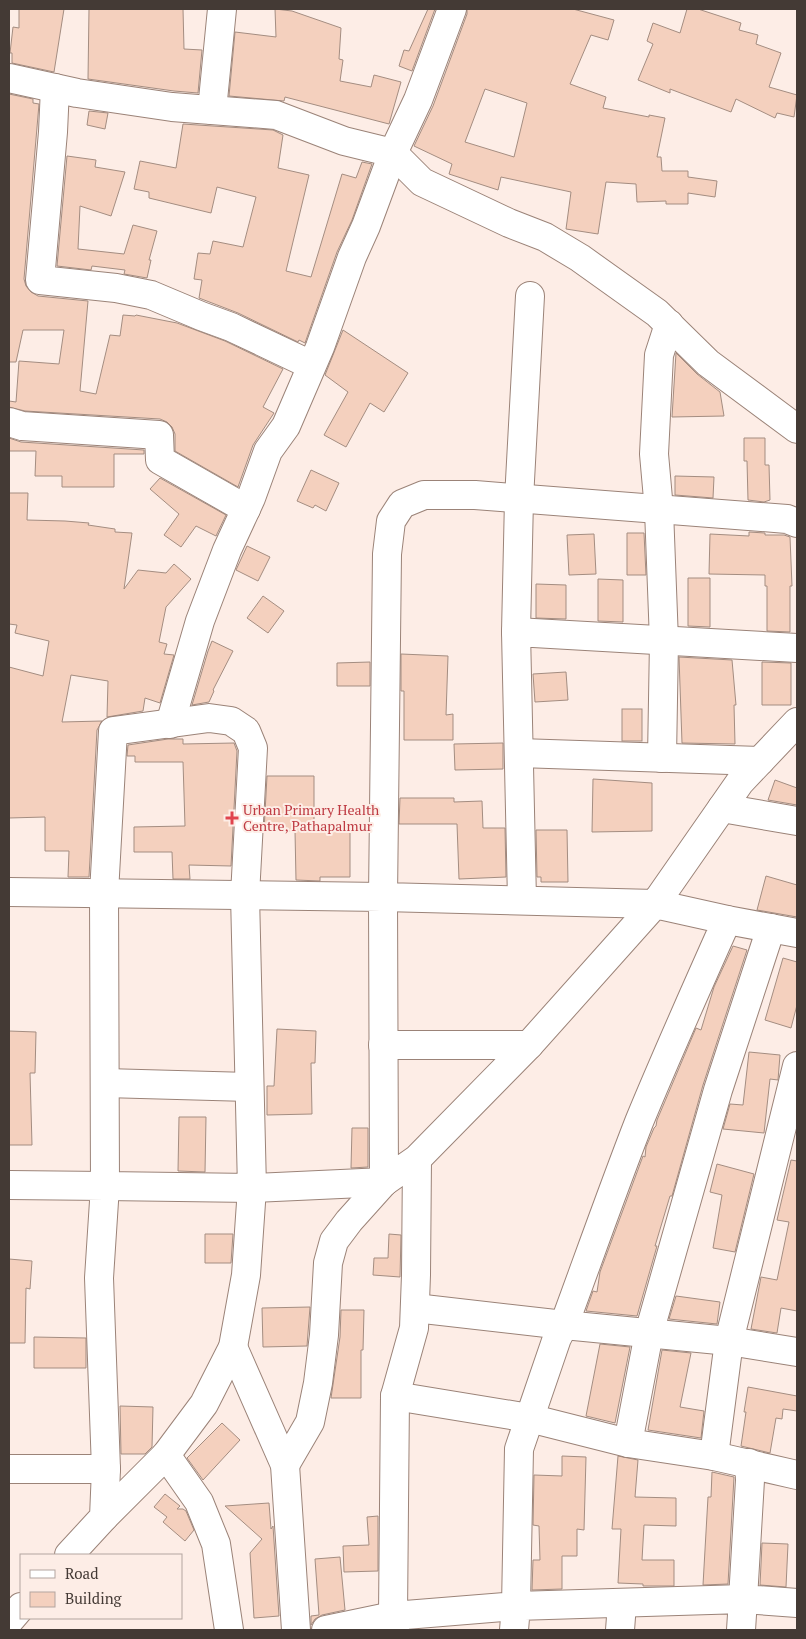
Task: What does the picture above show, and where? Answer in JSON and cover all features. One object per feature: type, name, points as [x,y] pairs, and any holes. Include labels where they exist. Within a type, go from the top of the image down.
[{"type":"street","points":[[212,110],[222,9]]},
{"type":"street","points":[[170,724],[200,621],[227,550],[246,509],[268,451],[286,426],[366,226],[393,153],[418,100],[452,9]]},
{"type":"street","points":[[9,78],[77,93],[172,107],[276,115],[344,141],[393,153],[422,182],[509,223],[545,237],[580,258],[657,313],[708,363],[797,429]]},
{"type":"street","points":[[55,88],[40,280],[116,288],[150,295],[231,327],[311,365]]},
{"type":"street","points":[[522,900],[516,632],[519,499],[530,296]]},
{"type":"street","points":[[662,758],[664,641],[654,454],[659,355],[669,324]]},
{"type":"street","points":[[9,422],[22,426],[160,435],[160,460],[246,509]]},
{"type":"street","points":[[384,1182],[383,897],[387,554],[391,521],[402,504],[424,494],[475,495],[787,519],[797,523]]},
{"type":"street","points":[[516,632],[797,648]]},
{"type":"street","points":[[70,1554],[104,1516],[166,1455],[204,1404],[233,1347],[246,1275],[252,1188],[245,895],[253,748],[246,731],[231,721],[209,718],[113,731],[104,893],[105,1186],[99,1278],[106,1468],[104,1516]]},
{"type":"street","points":[[284,1465],[310,1422],[320,1374],[328,1263],[334,1242],[348,1221],[384,1182],[417,1159],[529,1045],[656,904],[740,782],[797,722]]},
{"type":"street","points":[[519,753],[760,761]]},
{"type":"street","points":[[722,808],[797,821]]},
{"type":"street","points":[[9,892],[383,897],[656,904],[797,933]]},
{"type":"street","points":[[515,1618],[518,1449],[557,1338],[564,1325],[639,1122],[727,920]]},
{"type":"street","points":[[628,1443],[649,1334],[718,1090],[771,928]]},
{"type":"street","points":[[383,1045],[529,1045]]},
{"type":"street","points":[[714,1456],[729,1341],[797,1066]]},
{"type":"street","points":[[105,1083],[249,1087]]},
{"type":"street","points":[[394,1623],[395,1396],[414,1328],[417,1159]]},
{"type":"street","points":[[9,1185],[252,1188],[384,1182]]},
{"type":"street","points":[[414,1308],[729,1341],[797,1352]]},
{"type":"street","points":[[233,1347],[284,1465],[296,1630]]},
{"type":"street","points":[[395,1396],[529,1418],[628,1443],[714,1456],[797,1475]]},
{"type":"street","points":[[166,1455],[199,1502],[216,1544],[229,1630]]},
{"type":"street","points":[[741,1630],[750,1480],[749,1463]]},
{"type":"street","points":[[9,1469],[106,1468]]},
{"type":"street","points":[[326,1630],[394,1623],[515,1618],[621,1617],[743,1599],[797,1604]]},
{"type":"street","points":[[9,1621],[20,1608]]},
{"type":"building","points":[[19,9],[64,9],[54,72],[12,63],[12,53],[10,53],[13,27],[19,28]]},
{"type":"building","points":[[89,9],[183,9],[184,49],[202,50],[198,93],[88,79]]},
{"type":"building","points":[[275,9],[292,11],[341,28],[339,59],[343,60],[340,81],[371,87],[374,75],[401,82],[389,124],[285,97],[284,101],[229,96],[235,32],[276,37]]},
{"type":"building","points":[[428,9],[435,9],[412,71],[399,66],[404,50],[409,51]]},
{"type":"building","points":[[467,9],[573,9],[614,20],[608,40],[591,35],[570,84],[606,97],[603,108],[649,117],[649,115],[665,118],[657,157],[661,157],[662,171],[688,171],[688,177],[717,181],[715,197],[688,193],[688,204],[666,204],[666,201],[637,202],[636,184],[606,182],[598,234],[566,229],[571,192],[501,177],[498,190],[449,174],[452,164],[414,146],[433,106],[467,14]],"holes":[[[485,89],[527,103],[514,157],[465,142]]]},
{"type":"building","points":[[687,9],[698,9],[741,23],[739,30],[758,35],[756,44],[781,53],[769,87],[797,95],[794,117],[777,113],[775,118],[736,99],[731,112],[670,89],[670,93],[638,80],[653,44],[647,41],[653,23],[680,33]]},
{"type":"building","points":[[9,94],[33,99],[33,103],[39,104],[24,279],[26,286],[38,296],[88,301],[80,391],[96,394],[110,335],[120,336],[123,315],[136,315],[177,323],[225,341],[283,369],[263,407],[274,413],[253,445],[238,487],[175,451],[175,434],[172,427],[160,419],[25,411],[9,407],[9,401],[16,402],[19,361],[59,364],[64,330],[23,330],[16,362],[9,362]]},
{"type":"building","points":[[89,111],[108,113],[105,129],[87,125]]},
{"type":"building","points":[[183,124],[273,130],[283,135],[278,168],[309,175],[286,271],[311,277],[342,174],[356,178],[362,162],[372,164],[352,220],[337,252],[305,343],[299,340],[298,342],[238,313],[199,298],[202,280],[194,279],[198,253],[210,254],[213,241],[243,247],[256,197],[217,187],[211,213],[149,198],[149,192],[134,189],[140,161],[176,168]]},
{"type":"building","points":[[67,156],[96,160],[95,167],[125,172],[111,216],[80,206],[78,249],[124,254],[133,225],[157,231],[149,260],[151,260],[147,278],[124,274],[125,270],[92,266],[91,270],[57,266]]},
{"type":"building","points":[[343,330],[408,373],[384,412],[370,403],[346,447],[324,435],[348,392],[325,375]]},
{"type":"building","points":[[676,353],[697,374],[720,392],[724,416],[672,417]]},
{"type":"building","points":[[9,438],[21,442],[144,450],[144,454],[114,454],[114,487],[62,487],[62,476],[35,476],[36,451],[9,451]]},
{"type":"building","points":[[744,438],[765,438],[765,465],[769,465],[770,500],[764,502],[748,500],[747,461],[744,461]]},
{"type":"building","points":[[311,470],[339,483],[326,511],[315,505],[313,508],[297,501]]},
{"type":"building","points":[[675,476],[714,477],[713,498],[675,495]]},
{"type":"building","points":[[160,478],[226,515],[216,536],[196,526],[181,547],[164,535],[179,514],[150,489]]},
{"type":"building","points":[[9,493],[28,493],[27,520],[89,523],[88,525],[115,529],[115,532],[132,533],[124,589],[138,570],[166,573],[174,564],[191,579],[166,607],[159,642],[167,644],[164,654],[174,655],[160,703],[145,698],[143,711],[107,717],[108,681],[71,675],[62,722],[102,721],[97,730],[89,877],[68,877],[69,851],[45,851],[45,817],[9,818],[9,667],[43,676],[49,641],[15,633],[17,625],[9,624]]},
{"type":"building","points":[[749,532],[790,537],[792,586],[790,586],[790,632],[767,631],[767,586],[765,586],[765,575],[709,574],[710,534],[749,536]]},
{"type":"building","points":[[627,533],[644,533],[646,575],[627,575]]},
{"type":"building","points":[[594,534],[596,574],[569,575],[567,535]]},
{"type":"building","points":[[247,546],[270,557],[258,581],[236,570]]},
{"type":"building","points":[[688,578],[710,578],[710,627],[688,626]]},
{"type":"building","points":[[598,579],[623,580],[623,622],[598,621]]},
{"type":"building","points":[[536,584],[566,585],[566,619],[536,618]]},
{"type":"building","points":[[263,596],[284,611],[268,633],[247,618]]},
{"type":"building","points":[[212,641],[233,651],[209,702],[192,705],[208,651]]},
{"type":"building","points":[[401,654],[448,656],[446,715],[453,714],[453,740],[404,740],[404,691],[401,691]]},
{"type":"building","points":[[679,657],[732,660],[736,705],[734,705],[735,744],[682,743]]},
{"type":"building","points":[[370,662],[370,686],[337,686],[337,663]]},
{"type":"building","points":[[762,662],[791,663],[791,705],[762,705]]},
{"type":"building","points":[[566,672],[568,700],[535,702],[533,674]]},
{"type":"building","points":[[622,709],[642,709],[642,741],[622,741]]},
{"type":"building","points":[[168,739],[183,739],[183,744],[234,743],[237,751],[231,866],[189,865],[190,879],[173,879],[172,852],[134,852],[134,827],[185,826],[183,762],[135,762],[135,756],[127,756],[128,745]]},
{"type":"building","points":[[503,743],[503,769],[455,770],[454,744]]},
{"type":"building","points":[[267,776],[314,776],[314,826],[350,826],[350,877],[320,877],[320,881],[296,880],[295,831],[264,831]]},
{"type":"building","points":[[593,779],[652,783],[652,831],[592,832]]},
{"type":"building","points":[[775,780],[797,788],[797,805],[768,800]]},
{"type":"building","points":[[400,798],[454,798],[454,802],[482,801],[483,828],[505,828],[506,877],[459,879],[457,824],[399,824]]},
{"type":"building","points":[[536,830],[567,830],[568,882],[541,882],[541,877],[537,877]]},
{"type":"building","points":[[766,876],[797,885],[797,917],[757,910]]},
{"type":"building","points":[[733,946],[747,950],[703,1085],[672,1196],[670,1196],[655,1246],[657,1246],[637,1316],[586,1311],[593,1291],[597,1292],[600,1272],[643,1156],[645,1157],[646,1147],[696,1028],[701,1030],[714,987]]},
{"type":"building","points":[[783,958],[797,962],[797,1005],[791,1028],[765,1020]]},
{"type":"building","points":[[277,1029],[316,1031],[315,1063],[311,1063],[312,1114],[267,1115],[267,1086],[274,1086]]},
{"type":"building","points":[[9,1031],[36,1032],[35,1073],[30,1073],[32,1145],[9,1145]]},
{"type":"building","points":[[749,1052],[780,1055],[778,1080],[770,1079],[764,1133],[723,1129],[730,1104],[743,1105]]},
{"type":"building","points":[[179,1117],[206,1117],[205,1172],[178,1171]]},
{"type":"building","points":[[352,1128],[368,1128],[368,1167],[351,1168]]},
{"type":"building","points":[[791,1160],[797,1161],[797,1311],[781,1308],[777,1333],[751,1329],[761,1277],[777,1280],[789,1222],[777,1220]]},
{"type":"building","points":[[717,1164],[754,1174],[735,1252],[713,1248],[722,1195],[710,1192]]},
{"type":"building","points":[[205,1234],[233,1234],[231,1263],[205,1263]]},
{"type":"building","points":[[389,1234],[401,1235],[400,1277],[373,1275],[374,1258],[388,1258]]},
{"type":"building","points":[[9,1259],[32,1261],[30,1289],[26,1288],[25,1343],[9,1343]]},
{"type":"building","points":[[676,1296],[720,1302],[717,1324],[669,1319]]},
{"type":"building","points":[[310,1307],[307,1346],[263,1347],[262,1308]]},
{"type":"building","points":[[341,1310],[364,1310],[363,1350],[361,1350],[361,1398],[331,1398],[340,1337]]},
{"type":"building","points":[[34,1337],[86,1338],[86,1368],[34,1368]]},
{"type":"building","points":[[600,1344],[630,1347],[615,1423],[586,1416]]},
{"type":"building","points":[[662,1350],[691,1353],[680,1407],[704,1411],[701,1438],[648,1430]]},
{"type":"building","points":[[748,1387],[797,1396],[797,1411],[783,1409],[782,1419],[776,1418],[770,1453],[741,1446]]},
{"type":"building","points":[[120,1406],[153,1407],[152,1447],[145,1454],[121,1454]]},
{"type":"building","points":[[222,1423],[240,1440],[203,1480],[187,1458]]},
{"type":"building","points":[[562,1456],[586,1457],[584,1530],[577,1529],[577,1556],[562,1556],[562,1589],[532,1590],[533,1560],[540,1560],[539,1526],[533,1525],[534,1475],[562,1476]]},
{"type":"building","points":[[618,1456],[638,1460],[635,1497],[676,1498],[676,1526],[644,1525],[642,1560],[674,1560],[674,1586],[643,1586],[643,1584],[618,1583],[621,1529],[612,1529]]},
{"type":"building","points":[[712,1472],[734,1477],[728,1584],[703,1585],[708,1497],[711,1497]]},
{"type":"building","points":[[165,1494],[180,1506],[177,1509],[186,1511],[194,1530],[185,1541],[163,1522],[167,1517],[154,1507]]},
{"type":"building","points":[[269,1503],[271,1529],[273,1526],[279,1616],[254,1618],[250,1553],[262,1539],[225,1506]]},
{"type":"building","points":[[378,1516],[378,1571],[344,1572],[343,1546],[369,1545],[367,1517]]},
{"type":"building","points":[[762,1543],[788,1544],[786,1587],[760,1585]]},
{"type":"building","points":[[340,1557],[345,1610],[322,1615],[315,1619],[311,1625],[311,1616],[319,1615],[315,1559]]},
{"type":"place","name":"Urban Primary Health Centre, Pathapalmur","points":[[232,818]]}]
